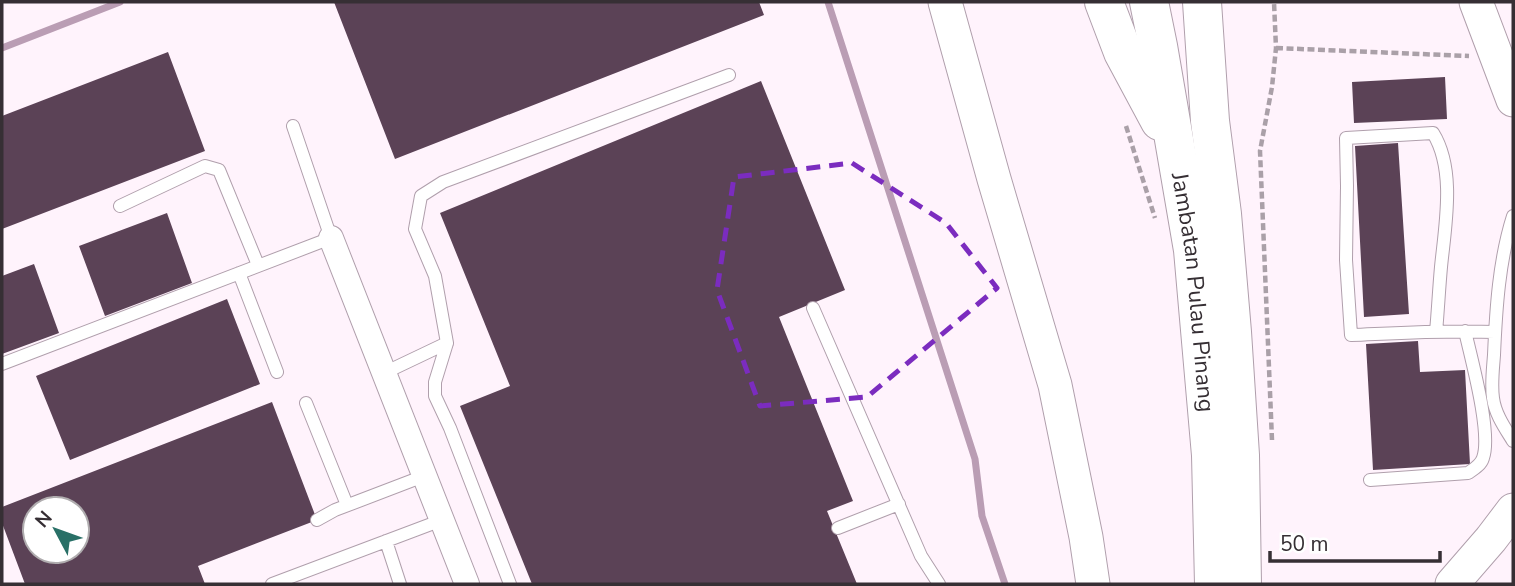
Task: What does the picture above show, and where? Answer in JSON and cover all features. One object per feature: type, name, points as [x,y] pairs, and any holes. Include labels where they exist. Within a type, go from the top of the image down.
[{"type":"highway","points":[[1104,2],[1123,52],[1176,154]]},
{"type":"highway","name":"Jambatan Pulau Pinang","points":[[1149,2],[1193,250],[1241,450],[1214,584]]},
{"type":"highway","name":"Jambatan Pulau Pinang","points":[[1202,2],[1210,121],[1222,214],[1241,450],[1242,584]]},
{"type":"street","points":[[945,2],[1055,385],[1093,584]]},
{"type":"street","points":[[1476,2],[1513,100]]},
{"type":"street","points":[[331,238],[467,584]]},
{"type":"street","points":[[1451,584],[1492,539],[1513,510]]},
{"type":"lane","points":[[509,584],[450,428],[435,397],[435,382],[447,343],[435,276],[415,229],[421,196],[443,182],[729,75]]},
{"type":"lane","points":[[2,364],[331,238],[293,126]]},
{"type":"lane","points":[[1436,332],[1447,211],[1446,178],[1438,141],[1433,133],[1346,138],[1346,260],[1351,335],[1495,332]]},
{"type":"lane","points":[[120,206],[205,166],[219,170],[258,265]]},
{"type":"lane","points":[[1513,216],[1507,235],[1495,332],[1493,398],[1497,414],[1513,441]]},
{"type":"lane","points":[[239,273],[277,372]]},
{"type":"lane","points":[[813,308],[921,556],[939,584]]},
{"type":"lane","points":[[1370,480],[1468,473],[1478,467],[1486,442],[1478,384],[1465,331]]},
{"type":"lane","points":[[384,373],[447,343]]},
{"type":"lane","points":[[306,403],[347,505]]},
{"type":"lane","points":[[317,520],[347,505],[424,475]]},
{"type":"lane","points":[[838,528],[899,504]]},
{"type":"lane","points":[[272,584],[442,520]]},
{"type":"lane","points":[[386,541],[400,584]]},
{"type":"path","points":[[1241,450],[1260,151],[1276,48],[1274,2]]},
{"type":"path","points":[[1276,48],[1497,57]]},
{"type":"path","points":[[1125,121],[1157,226]]},
{"type":"highlighted area","points":[[852,163],[946,223],[997,288],[867,397],[760,406],[717,290],[734,177]]},
{"type":"building","points":[[334,2],[759,2],[764,15],[395,159]]},
{"type":"building","points":[[168,52],[205,151],[2,229],[2,116]]},
{"type":"building","points":[[1445,77],[1447,119],[1354,123],[1352,82]]},
{"type":"building","points":[[761,81],[845,290],[779,317],[853,501],[827,511],[857,584],[532,584],[460,406],[510,386],[440,213]]},
{"type":"building","points":[[1398,143],[1409,314],[1364,317],[1355,146]]},
{"type":"building","points":[[167,213],[192,283],[105,316],[79,246]]},
{"type":"building","points":[[34,264],[59,333],[2,354],[2,276]]},
{"type":"building","points":[[227,299],[260,384],[70,460],[36,376]]},
{"type":"building","points":[[1418,341],[1420,372],[1465,370],[1470,464],[1373,470],[1366,344]]},
{"type":"building","points":[[272,402],[317,520],[198,566],[205,584],[25,584],[2,523],[2,507],[21,500],[21,565],[91,565],[91,495],[33,495]]},
{"type":"waterway","points":[[2,48],[120,2]]},
{"type":"waterway","points":[[828,2],[975,459],[982,516],[1005,584]]}]
